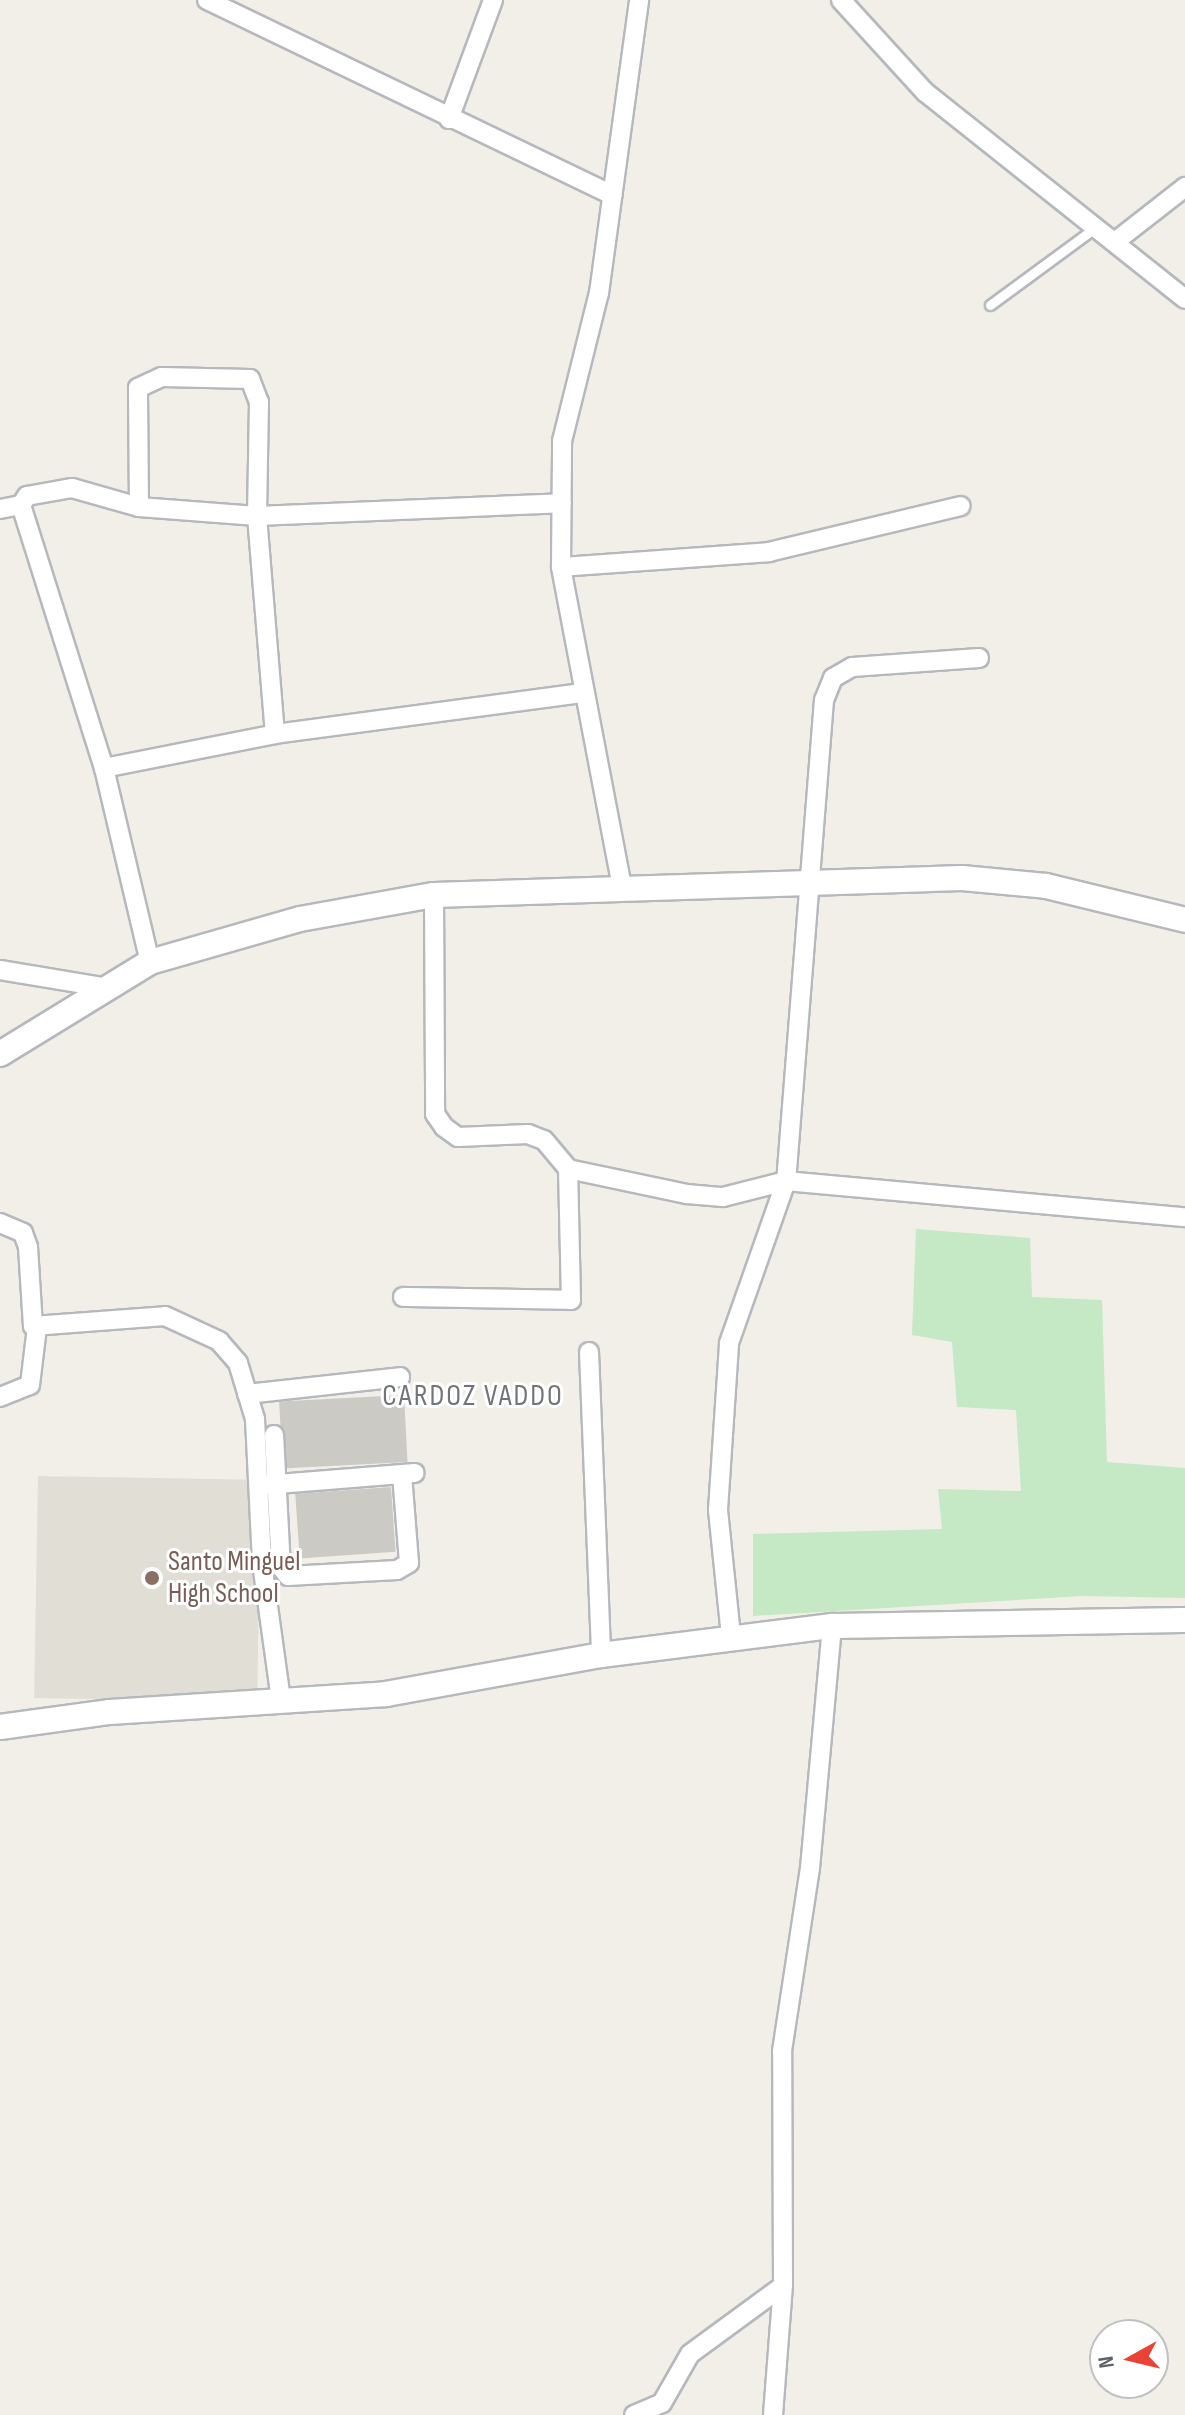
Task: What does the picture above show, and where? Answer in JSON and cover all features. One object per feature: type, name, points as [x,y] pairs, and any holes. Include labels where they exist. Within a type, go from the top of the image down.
[{"type":"main road","points":[[0,1054],[150,962],[300,919],[434,895],[962,878],[1046,886],[1185,920]]},
{"type":"main road","points":[[0,1727],[281,1700],[386,1694],[601,1655],[731,1636],[832,1626],[1185,1620]]},
{"type":"street","points":[[207,0],[449,119],[613,195]]},
{"type":"street","points":[[449,119],[493,0]]},
{"type":"street","points":[[622,887],[561,567],[562,441],[599,293],[639,0]]},
{"type":"street","points":[[841,0],[925,92],[1099,225],[1185,299]]},
{"type":"street","points":[[1116,241],[1185,187]]},
{"type":"street","points":[[139,507],[138,388],[162,377],[235,374],[250,379],[259,402],[257,516],[275,734]]},
{"type":"street","points":[[0,509],[21,505],[27,496],[72,488],[139,507],[257,516],[562,503]]},
{"type":"street","points":[[21,505],[104,768],[150,962]]},
{"type":"street","points":[[561,567],[769,552],[961,506]]},
{"type":"street","points":[[731,1636],[718,1510],[729,1343],[786,1181],[814,885],[824,700],[833,678],[852,667],[979,658]]},
{"type":"street","points":[[104,768],[275,734],[584,693]]},
{"type":"street","points":[[403,1297],[571,1300],[568,1169],[544,1140],[458,1137],[435,1114],[434,895]]},
{"type":"street","points":[[0,970],[107,988]]},
{"type":"street","points":[[568,1169],[723,1197],[786,1181],[1185,1217]]},
{"type":"street","points":[[0,1223],[23,1233],[28,1247],[30,1321],[37,1327],[165,1316],[219,1341],[238,1363],[268,1485],[281,1567],[288,1576],[397,1570],[409,1563],[408,1474],[268,1485]]},
{"type":"street","points":[[0,1397],[30,1385],[37,1327]]},
{"type":"street","points":[[589,1352],[601,1655]]},
{"type":"street","points":[[247,1394],[400,1377]]},
{"type":"street","points":[[274,1435],[268,1485],[281,1700]]},
{"type":"street","points":[[773,2415],[783,2286],[782,2051],[810,1868],[832,1626]]},
{"type":"street","points":[[634,2415],[662,2403],[690,2354],[783,2286]]},
{"type":"lane","points":[[990,305],[1099,225]]},
{"type":"shaded area","name":"Santo Minguel High School","points":[[38,1476],[261,1480],[257,1702],[34,1698]]},
{"type":"green space","points":[[916,1229],[1030,1238],[1032,1297],[1102,1300],[1107,1462],[1185,1468],[1185,1598],[1083,1596],[753,1616],[753,1534],[942,1529],[938,1489],[1021,1491],[1016,1410],[957,1407],[952,1342],[912,1335]]},
{"type":"building","points":[[404,1395],[408,1462],[283,1468],[279,1402]]},
{"type":"building","points":[[391,1487],[396,1552],[300,1559],[295,1494]]},
{"type":"place","name":"Santo Minguel High School","points":[[152,1578]]},
{"type":"district","name":"CARDOZ VADDO","points":[[473,1396]]}]
